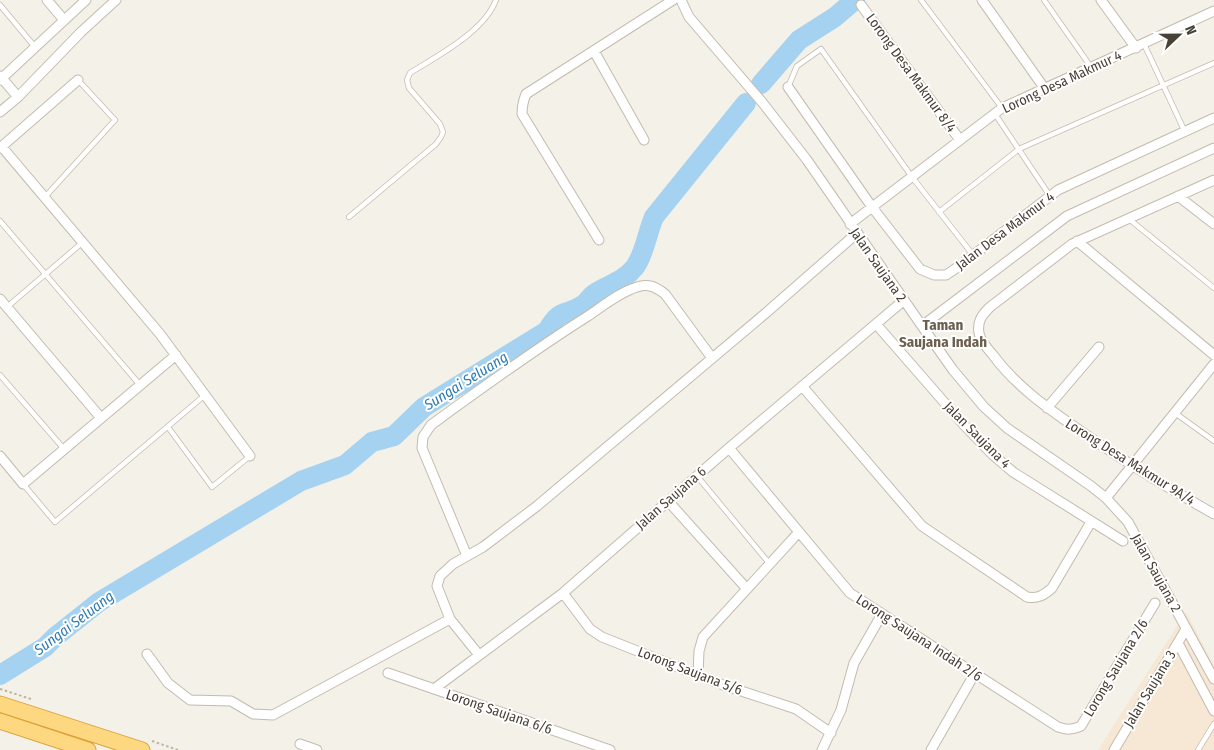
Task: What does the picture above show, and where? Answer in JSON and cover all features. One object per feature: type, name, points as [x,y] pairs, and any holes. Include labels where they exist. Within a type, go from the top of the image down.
[{"type":"highway","points":[[0,704],[142,750]]},
{"type":"highway","points":[[0,721],[88,750]]},
{"type":"street","points":[[47,0],[64,20]]},
{"type":"street","points":[[18,97],[0,78],[86,0]]},
{"type":"street","points":[[0,112],[18,97],[81,32],[116,0]]},
{"type":"street","points":[[599,240],[522,114],[522,106],[526,94],[673,0]]},
{"type":"street","name":"Jalan Saujana 2","points":[[681,0],[689,17],[762,102],[807,160],[856,234],[953,370],[984,407],[1007,428],[1091,486],[1106,498],[1128,522],[1214,678]]},
{"type":"street","points":[[982,0],[1044,89]]},
{"type":"street","points":[[1101,0],[1140,46]]},
{"type":"street","name":"Lorong Desa Makmur 8/4","points":[[861,6],[960,140]]},
{"type":"street","name":"Lorong Desa Makmur 4","points":[[850,224],[998,111],[1214,11]]},
{"type":"street","points":[[594,50],[644,140]]},
{"type":"street","points":[[78,80],[1,148],[160,334],[250,456]]},
{"type":"street","name":"Jalan Desa Makmur 4","points":[[788,87],[872,207],[920,269],[934,275],[946,275],[1058,190],[1214,118]]},
{"type":"street","points":[[922,326],[1067,216],[1214,148]]},
{"type":"street","points":[[1214,180],[1078,241],[1214,355]]},
{"type":"street","points":[[1178,196],[1214,224]]},
{"type":"street","points":[[479,655],[450,619],[436,586],[440,576],[453,564],[483,547],[537,506],[856,234]]},
{"type":"street","name":"Lorong Desa Makmur 9A/4","points":[[1078,241],[990,307],[981,316],[979,334],[983,343],[999,363],[1047,408],[1132,466],[1214,514]]},
{"type":"street","points":[[466,556],[422,448],[423,437],[431,424],[550,340],[622,294],[637,287],[649,285],[665,294],[712,358]]},
{"type":"street","name":"Jalan Saujana 6","points":[[434,689],[563,593],[903,300]]},
{"type":"street","points":[[3,305],[101,418]]},
{"type":"street","name":"Jalan Saujana 4","points":[[876,324],[964,425],[992,454],[1013,472],[1123,541]]},
{"type":"street","points":[[1047,408],[1099,347]]},
{"type":"street","points":[[0,456],[23,484],[176,355]]},
{"type":"street","points":[[1106,498],[1214,364]]},
{"type":"street","points":[[802,386],[922,526],[1027,597],[1044,596],[1052,588],[1091,522]]},
{"type":"street","name":"Lorong Saujana Indah 2/6","points":[[729,448],[850,593],[1058,727],[1073,730]]},
{"type":"street","points":[[668,501],[747,589]]},
{"type":"street","points":[[698,675],[699,650],[703,637],[799,532]]},
{"type":"street","name":"Lorong Saujana 5/6","points":[[563,593],[590,629],[602,636],[698,675],[796,709],[831,733]]},
{"type":"street","name":"Lorong Saujana 2/6","points":[[1073,730],[1081,726],[1155,604]]},
{"type":"street","points":[[822,750],[841,710],[854,662],[882,614]]},
{"type":"street","points":[[147,654],[168,683],[190,700],[231,701],[253,714],[265,716],[273,715],[450,619]]},
{"type":"street","name":"Jalan Saujana 3","points":[[1114,750],[1186,629]]},
{"type":"street","points":[[1178,643],[1214,711]]},
{"type":"street","name":"Lorong Saujana 6/6","points":[[388,673],[610,750]]},
{"type":"street","points":[[930,750],[975,674]]},
{"type":"street","points":[[300,744],[317,750]]},
{"type":"lane","points":[[349,217],[436,144],[441,137],[443,132],[440,124],[409,88],[407,80],[410,73],[472,31],[486,16],[496,0]]},
{"type":"lane","points":[[922,0],[998,111],[1050,196]]},
{"type":"lane","points":[[1044,0],[1091,68]]},
{"type":"lane","points":[[0,5],[35,47]]},
{"type":"lane","points":[[1140,46],[1164,86],[1185,132]]},
{"type":"lane","points":[[788,87],[797,66],[821,49],[912,177],[974,255]]},
{"type":"lane","points":[[939,212],[1020,149],[1214,62]]},
{"type":"lane","points":[[44,197],[115,120],[78,80]]},
{"type":"lane","points":[[1128,218],[1214,288]]},
{"type":"lane","points":[[0,221],[140,385]]},
{"type":"lane","points":[[3,305],[45,274],[83,242]]},
{"type":"lane","points":[[0,375],[64,449]]},
{"type":"lane","points":[[23,484],[55,522],[206,395]]},
{"type":"lane","points":[[1175,413],[1214,441]]},
{"type":"lane","points":[[168,427],[212,487],[250,456]]},
{"type":"lane","points":[[697,476],[770,564]]},
{"type":"lane","points":[[1198,750],[1214,724]]},
{"type":"path","points":[[0,689],[10,692]]},
{"type":"shaded area","points":[[1186,612],[1214,665],[1214,750],[1098,750]]},
{"type":"waterway","name":"Sungai Seluang","points":[[761,84],[799,40],[835,17],[855,0]]},
{"type":"waterway","name":"Sungai Seluang","points":[[0,675],[45,647],[99,602],[301,481],[345,465],[372,442],[394,436],[424,407],[547,331],[560,315],[577,309],[594,294],[625,277],[635,267],[644,249],[654,217],[746,103]]},
{"type":"district","name":"Taman Saujana Indah","points":[[943,334]]}]
